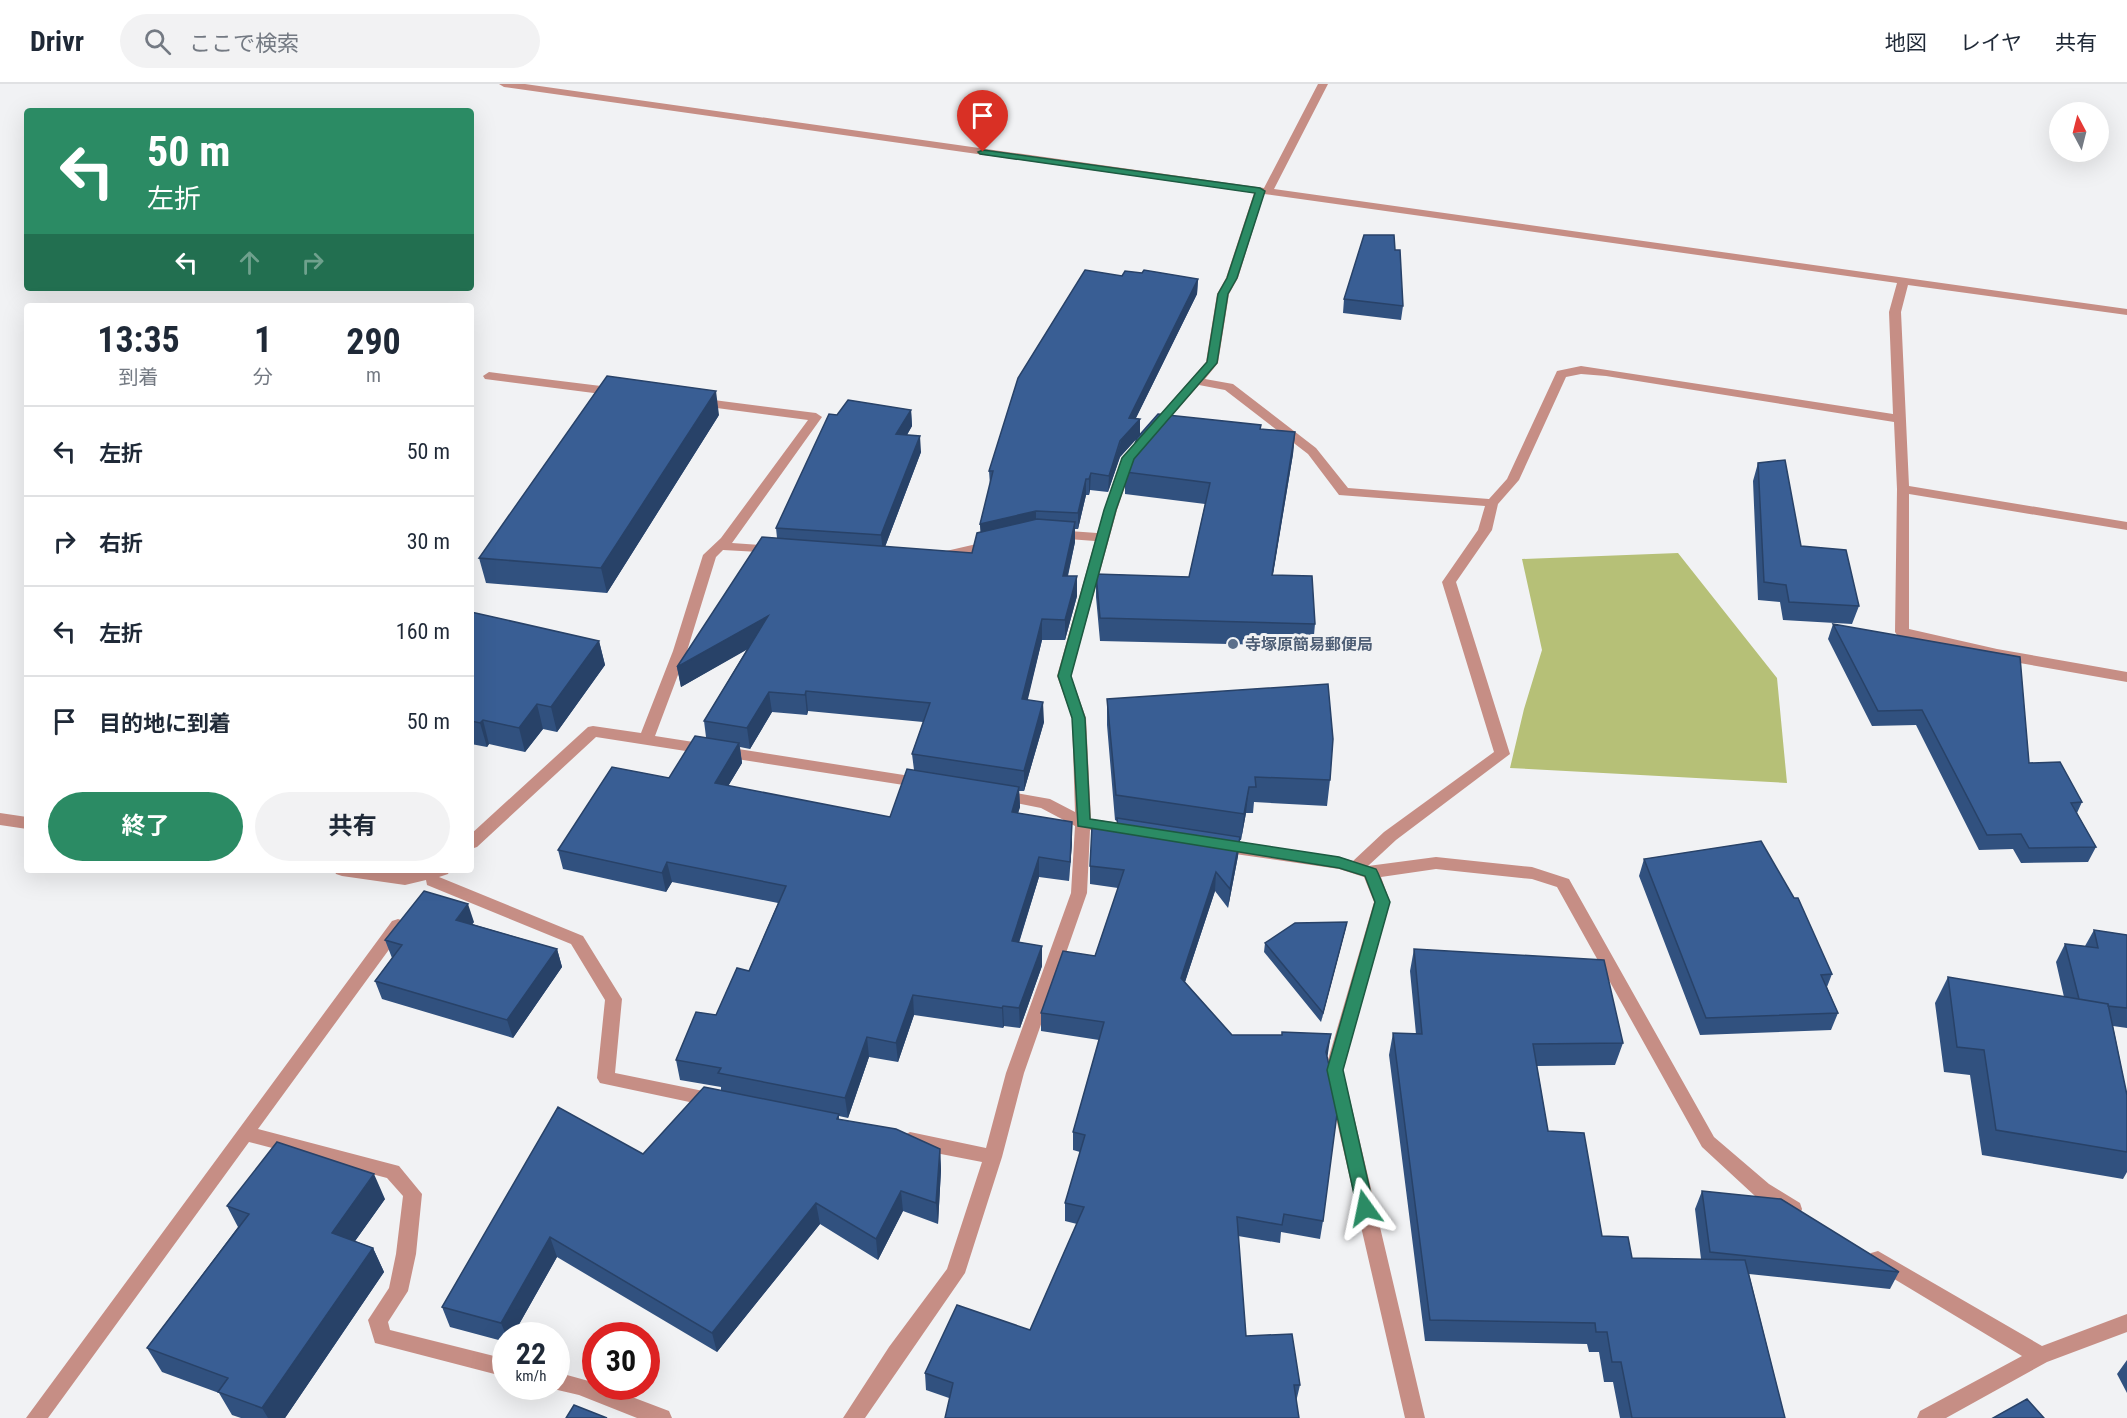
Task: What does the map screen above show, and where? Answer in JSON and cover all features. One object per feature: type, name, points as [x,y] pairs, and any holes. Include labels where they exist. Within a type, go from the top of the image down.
[{"type":"street","points":[[504,84],[2127,312]]},
{"type":"street","points":[[853,1418],[896,1353],[955,1273],[993,1157],[1015,1073],[1079,893],[1083,823],[1078,718],[1064,676],[1128,458],[1212,363],[1223,294],[1232,278],[1264,191],[1323,84]]},
{"type":"street","points":[[1903,281],[1895,312],[1903,489],[1902,632],[1997,654],[2127,677]]},
{"type":"street","points":[[1363,870],[1390,836],[1502,754],[1449,582],[1485,530],[1492,503],[1513,480],[1561,374],[1581,370],[1606,372],[1900,419]]},
{"type":"street","points":[[489,376],[629,394]]},
{"type":"street","points":[[1197,381],[1229,387],[1312,451],[1344,492],[1492,503]]},
{"type":"street","points":[[645,741],[680,651],[710,555],[720,546],[816,417],[688,401]]},
{"type":"street","points":[[1903,489],[2127,526]]},
{"type":"street","points":[[1037,533],[1103,537]]},
{"type":"street","points":[[920,561],[1013,539]]},
{"type":"street","points":[[720,546],[791,552]]},
{"type":"street","points":[[474,840],[593,731],[938,786]]},
{"type":"street","points":[[985,793],[1045,803],[1083,823],[1150,834]]},
{"type":"street","points":[[0,819],[24,823]]},
{"type":"street","points":[[1206,843],[1339,863],[1363,870],[1436,863],[1532,873],[1563,883],[1708,1142],[1762,1190],[1804,1215]]},
{"type":"street","points":[[1363,870],[1382,902],[1335,1070],[1391,1323],[1415,1418]]},
{"type":"street","points":[[363,873],[405,879],[439,874],[577,940],[614,999],[606,1078],[735,1105]]},
{"type":"street","points":[[36,1418],[247,1134],[378,951],[439,874]]},
{"type":"street","points":[[247,1134],[393,1172],[412,1194],[406,1254],[398,1291],[378,1320],[382,1337],[492,1364]]},
{"type":"street","points":[[887,1136],[993,1157]]},
{"type":"street","points":[[1865,1252],[2040,1356]]},
{"type":"street","points":[[1927,1418],[2040,1356],[2127,1323]]},
{"type":"street","points":[[570,1384],[662,1418]]},
{"type":"green space","points":[[1678,553],[1777,678],[1787,783],[1510,768],[1524,709],[1542,650],[1522,559]]},
{"type":"building","points":[[1364,235],[1394,235],[1395,250],[1400,250],[1403,306],[1344,299]]},
{"type":"building","points":[[1085,270],[1122,276],[1125,271],[1142,273],[1144,270],[1198,279],[1129,418],[1140,419],[1120,441],[1109,476],[1091,473],[1089,479],[1086,479],[1078,513],[1036,511],[980,524],[993,471],[989,471],[1018,378]]},
{"type":"building","points":[[607,376],[716,391],[601,568],[479,558]]},
{"type":"building","points":[[848,400],[911,410],[896,434],[920,436],[881,535],[776,528],[829,414],[837,415]]},
{"type":"building","points":[[1158,414],[1261,425],[1260,429],[1295,432],[1272,575],[1312,576],[1315,624],[1100,618],[1096,574],[1189,577],[1210,483],[1125,472],[1137,438]]},
{"type":"building","points":[[1785,460],[1801,546],[1846,550],[1859,606],[1789,602],[1786,585],[1764,582],[1758,463]]},
{"type":"building","points":[[1037,519],[1075,522],[1063,576],[1077,576],[1065,620],[1042,619],[1022,699],[1043,702],[1024,771],[912,754],[930,703],[806,691],[805,695],[769,692],[747,728],[704,721],[768,616],[677,667],[762,537],[972,553],[977,533]]},
{"type":"building","points":[[474,613],[599,641],[551,707],[537,704],[519,728],[483,720],[480,723],[474,722]]},
{"type":"building","points":[[1833,624],[2020,657],[2029,763],[2060,762],[2082,802],[2071,803],[2096,847],[2029,848],[2021,834],[1987,835],[1922,710],[1878,711]]},
{"type":"building","points":[[1328,684],[1333,739],[1330,780],[1255,777],[1256,787],[1249,787],[1244,814],[1116,795],[1107,699]]},
{"type":"building","points":[[695,736],[739,743],[715,783],[890,817],[907,769],[1019,787],[1012,812],[1072,822],[1070,862],[1039,857],[1012,941],[1042,946],[1019,1008],[1003,1006],[1002,1008],[913,995],[896,1043],[867,1037],[845,1098],[718,1073],[721,1068],[676,1060],[696,1012],[716,1015],[737,968],[749,971],[786,886],[667,862],[662,873],[558,850],[612,767],[669,778]]},
{"type":"building","points":[[1117,818],[1240,837],[1230,889],[1216,872],[1181,978],[1232,1035],[1282,1035],[1282,1032],[1331,1034],[1326,1052],[1338,1106],[1323,1221],[1284,1214],[1282,1225],[1237,1217],[1246,1336],[1292,1334],[1300,1385],[1294,1385],[1299,1418],[945,1418],[953,1383],[925,1373],[957,1305],[1030,1330],[1084,1207],[1065,1203],[1085,1135],[1073,1132],[1104,1022],[1041,1013],[1063,951],[1095,956],[1124,870],[1090,866],[1092,826],[1118,830]]},
{"type":"building","points":[[1761,841],[1794,898],[1798,898],[1832,974],[1821,975],[1838,1013],[1706,1018],[1644,859]]},
{"type":"building","points":[[424,891],[468,904],[456,920],[557,949],[507,1020],[375,981],[402,945],[385,940]]},
{"type":"building","points":[[1347,922],[1323,1013],[1265,943],[1295,923]]},
{"type":"building","points":[[2094,930],[2127,935],[2127,1008],[2079,999],[2065,944],[2098,948]]},
{"type":"building","points":[[1414,949],[1604,960],[1623,1043],[1533,1044],[1548,1131],[1584,1133],[1602,1236],[1628,1237],[1632,1258],[1745,1260],[1785,1418],[1632,1418],[1621,1362],[1612,1362],[1607,1332],[1596,1332],[1595,1323],[1430,1320],[1393,1033],[1422,1034]]},
{"type":"building","points":[[1948,977],[2108,1004],[2127,1095],[2127,1152],[1996,1130],[1984,1050],[1957,1047]]},
{"type":"building","points":[[704,1087],[839,1114],[837,1119],[896,1129],[940,1149],[936,1203],[901,1191],[876,1239],[816,1203],[712,1333],[550,1237],[502,1322],[442,1307],[558,1107],[643,1154]]},
{"type":"building","points":[[277,1142],[374,1174],[332,1233],[373,1248],[262,1408],[218,1392],[228,1378],[147,1348],[249,1214],[227,1206]]},
{"type":"building","points":[[1702,1191],[1781,1199],[1899,1272],[1710,1252]]},
{"type":"building","points":[[2027,1399],[2044,1418],[1993,1418]]},
{"type":"building","points":[[574,1405],[607,1418],[566,1418]]},
{"type":"place","name":"寺塚原簡易郵便局","points":[[1233,644]]},
{"type":"route","points":[[983,152],[1260,191],[1232,278],[1223,294],[1212,363],[1128,458],[1110,510],[1064,676],[1078,718],[1083,823],[1339,863],[1371,873],[1382,902],[1335,1070],[1365,1208]]}]
